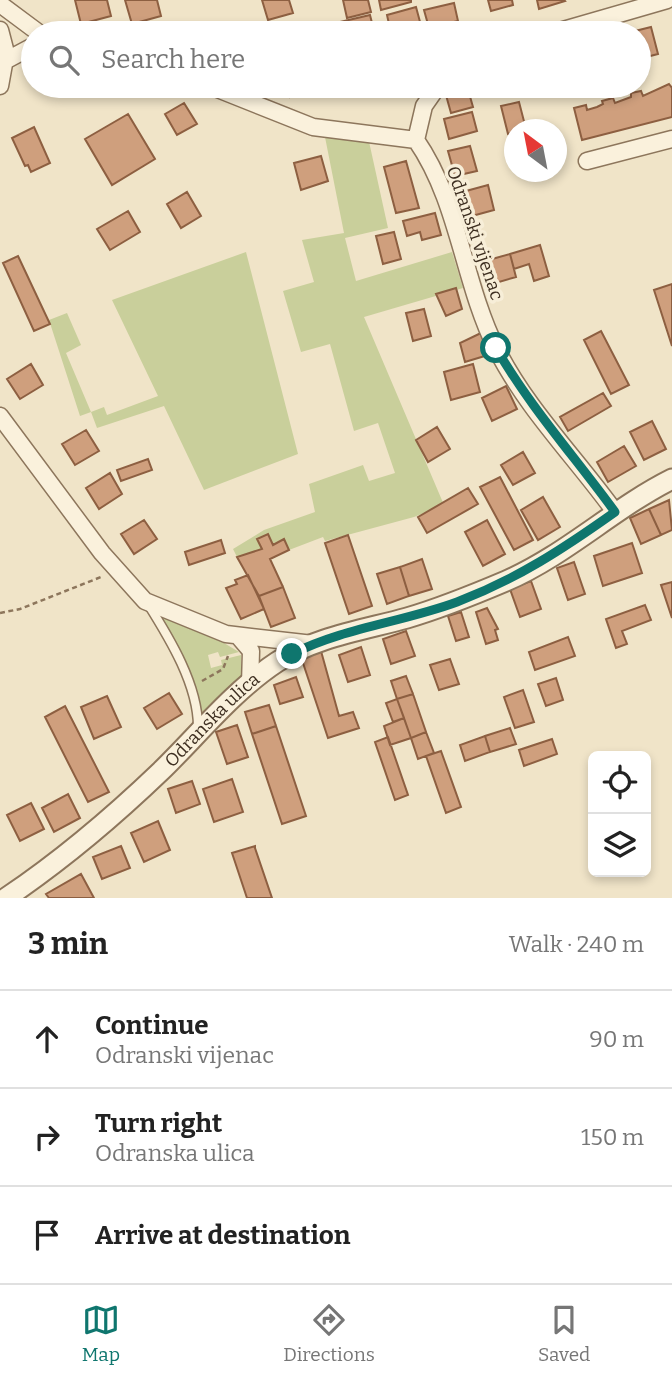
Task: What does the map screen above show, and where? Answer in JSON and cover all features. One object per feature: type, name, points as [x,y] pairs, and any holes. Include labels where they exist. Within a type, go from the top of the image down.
[{"type":"street","points":[[589,21],[667,0]]},
{"type":"street","points":[[0,4],[23,21]]},
{"type":"street","points":[[0,30],[5,61],[0,86]]},
{"type":"street","points":[[5,61],[21,52]]},
{"type":"street","points":[[240,98],[313,127],[416,140],[424,106],[430,98]]},
{"type":"street","points":[[587,161],[672,139]]},
{"type":"street","name":"Odranski vijenac","points":[[416,140],[440,184],[496,348],[533,407],[577,458],[615,512]]},
{"type":"street","points":[[0,416],[118,573],[145,601],[239,637],[316,644]]},
{"type":"street","name":"Odranska ulica","points":[[6,898],[102,824],[250,684],[277,662],[316,644],[456,602],[536,567],[615,512],[672,479]]},
{"type":"street","points":[[239,637],[251,651],[250,684]]},
{"type":"lane","points":[[145,601],[167,637],[190,688],[198,717],[198,733]]},
{"type":"path","points":[[0,613],[20,609],[86,581],[118,573]]},
{"type":"path","points":[[190,688],[223,669],[228,656]]},
{"type":"green space","points":[[324,132],[368,137],[388,228],[345,238],[356,281],[452,252],[463,288],[364,317],[444,505],[414,517],[325,541],[323,537],[289,550],[284,540],[273,545],[268,534],[257,539],[262,549],[237,557],[233,549],[264,530],[315,512],[309,484],[363,465],[369,481],[395,473],[378,423],[354,431],[330,344],[301,352],[283,291],[314,282],[302,240],[344,233]]},
{"type":"green space","points":[[246,252],[298,454],[204,490],[164,406],[97,428],[91,412],[104,407],[107,415],[158,396],[112,300]]},
{"type":"green space","points":[[67,313],[81,345],[66,353],[91,412],[80,416],[49,320]]},
{"type":"green space","points":[[160,615],[225,639],[224,643],[239,652],[220,657],[218,652],[208,655],[211,668],[222,665],[221,660],[241,655],[241,677],[205,713],[202,714],[194,689]]},
{"type":"building","points":[[75,0],[107,0],[111,16],[80,21]]},
{"type":"building","points":[[125,0],[157,0],[161,16],[131,21]]},
{"type":"building","points":[[262,0],[289,0],[293,13],[268,20]]},
{"type":"building","points":[[343,0],[368,0],[371,12],[347,18]]},
{"type":"building","points":[[379,0],[411,0],[411,2],[381,10]]},
{"type":"building","points":[[488,0],[512,0],[513,5],[491,11]]},
{"type":"building","points":[[537,0],[564,0],[565,1],[539,9]]},
{"type":"building","points":[[454,3],[458,21],[427,21],[424,10]]},
{"type":"building","points":[[416,7],[420,21],[388,21],[387,15]]},
{"type":"building","points":[[370,15],[372,21],[344,21]]},
{"type":"building","points":[[651,27],[658,54],[651,56]]},
{"type":"building","points":[[669,84],[672,88],[672,117],[582,140],[574,108],[586,105],[587,110],[613,98],[615,103],[628,98],[651,98],[651,92]]},
{"type":"building","points":[[447,98],[470,98],[473,107],[451,113]]},
{"type":"building","points":[[519,102],[523,119],[504,119],[501,106]]},
{"type":"building","points":[[184,103],[197,124],[177,135],[165,114]]},
{"type":"building","points":[[472,112],[477,131],[449,139],[444,119]]},
{"type":"building","points":[[128,114],[155,159],[112,185],[85,139]]},
{"type":"building","points":[[34,127],[50,163],[31,172],[28,165],[25,166],[12,138]]},
{"type":"building","points":[[470,146],[477,171],[455,176],[448,151]]},
{"type":"building","points":[[321,156],[328,181],[301,190],[294,163]]},
{"type":"building","points":[[406,161],[419,208],[396,213],[384,167]]},
{"type":"building","points":[[488,185],[494,210],[472,216],[466,191]]},
{"type":"building","points":[[187,192],[201,216],[181,228],[167,204]]},
{"type":"building","points":[[128,211],[140,232],[110,250],[97,229]]},
{"type":"building","points":[[435,213],[441,235],[422,240],[420,232],[407,236],[403,221]]},
{"type":"building","points":[[394,232],[401,259],[383,264],[376,236]]},
{"type":"building","points":[[540,245],[549,276],[534,281],[529,264],[514,269],[510,254]]},
{"type":"building","points":[[510,254],[516,277],[492,284],[485,261]]},
{"type":"building","points":[[18,256],[50,324],[34,331],[3,263]]},
{"type":"building","points":[[672,284],[672,346],[654,290]]},
{"type":"building","points":[[456,288],[462,309],[446,316],[436,294]]},
{"type":"building","points":[[424,309],[431,336],[413,341],[406,313]]},
{"type":"building","points":[[601,331],[629,385],[611,394],[584,340]]},
{"type":"building","points":[[481,333],[488,355],[465,362],[460,343]]},
{"type":"building","points":[[31,364],[43,385],[20,399],[7,379]]},
{"type":"building","points":[[473,364],[480,392],[451,400],[444,372]]},
{"type":"building","points":[[506,386],[517,409],[492,421],[482,398]]},
{"type":"building","points":[[603,393],[611,406],[568,431],[560,417]]},
{"type":"building","points":[[652,421],[666,449],[644,460],[630,432]]},
{"type":"building","points":[[437,427],[450,449],[428,462],[416,440]]},
{"type":"building","points":[[86,430],[99,451],[75,465],[62,444]]},
{"type":"building","points":[[624,446],[636,466],[608,482],[597,462]]},
{"type":"building","points":[[523,452],[535,473],[513,485],[501,465]]},
{"type":"building","points":[[148,459],[152,470],[121,481],[117,470]]},
{"type":"building","points":[[110,473],[122,494],[99,509],[86,488]]},
{"type":"building","points":[[500,477],[533,540],[514,550],[480,487]]},
{"type":"building","points":[[468,488],[478,504],[427,533],[418,517]]},
{"type":"building","points":[[543,497],[560,527],[538,540],[521,510]]},
{"type":"building","points":[[669,500],[672,530],[661,535],[649,509]]},
{"type":"building","points":[[649,509],[661,535],[641,544],[630,518]]},
{"type":"building","points":[[144,520],[157,539],[134,554],[121,534]]},
{"type":"building","points":[[487,520],[505,554],[483,566],[465,532]]},
{"type":"building","points":[[268,534],[273,545],[284,539],[289,550],[270,559],[283,587],[259,596],[237,557],[262,549],[257,539]]},
{"type":"building","points":[[348,535],[372,606],[349,614],[325,543]]},
{"type":"building","points":[[221,540],[225,553],[189,565],[185,552]]},
{"type":"building","points":[[632,543],[642,573],[603,586],[594,556]]},
{"type":"building","points":[[422,559],[432,589],[409,596],[400,567]]},
{"type":"building","points":[[574,562],[585,594],[568,600],[557,568]]},
{"type":"building","points":[[400,567],[409,596],[387,604],[377,574]]},
{"type":"building","points":[[248,575],[264,609],[241,619],[226,588],[237,584],[235,580]]},
{"type":"building","points":[[531,581],[541,609],[520,617],[510,589]]},
{"type":"building","points":[[672,582],[672,618],[661,585]]},
{"type":"building","points":[[283,587],[295,618],[271,627],[259,596]]},
{"type":"building","points":[[645,605],[651,620],[622,631],[627,644],[616,648],[606,619]]},
{"type":"building","points":[[487,608],[498,629],[495,630],[498,640],[486,644],[476,612]]},
{"type":"building","points":[[461,612],[469,637],[456,641],[448,616]]},
{"type":"building","points":[[406,631],[415,656],[391,664],[383,639]]},
{"type":"building","points":[[568,637],[575,656],[535,670],[529,652]]},
{"type":"building","points":[[361,647],[370,675],[348,682],[339,655]]},
{"type":"building","points":[[321,651],[339,716],[353,712],[359,728],[328,738],[301,657]]},
{"type":"building","points":[[450,659],[459,684],[439,690],[430,665]]},
{"type":"building","points":[[406,676],[413,694],[397,699],[391,681]]},
{"type":"building","points":[[296,677],[303,697],[280,704],[274,685]]},
{"type":"building","points":[[556,678],[563,700],[546,706],[538,684]]},
{"type":"building","points":[[523,690],[534,722],[515,728],[504,697]]},
{"type":"building","points":[[169,693],[182,714],[157,729],[144,708]]},
{"type":"building","points":[[413,694],[426,732],[411,738],[397,699]]},
{"type":"building","points":[[107,696],[121,727],[94,739],[81,707]]},
{"type":"building","points":[[397,699],[404,718],[393,722],[386,703]]},
{"type":"building","points":[[269,705],[276,726],[252,734],[245,712]]},
{"type":"building","points":[[65,706],[109,792],[88,802],[45,717]]},
{"type":"building","points":[[404,718],[411,738],[390,745],[384,726]]},
{"type":"building","points":[[237,725],[248,757],[227,764],[216,732]]},
{"type":"building","points":[[276,726],[306,816],[282,824],[252,734]]},
{"type":"building","points":[[510,728],[516,744],[490,752],[485,736]]},
{"type":"building","points":[[426,732],[434,753],[418,759],[411,738]]},
{"type":"building","points":[[485,736],[490,752],[465,761],[460,745]]},
{"type":"building","points":[[388,737],[408,795],[395,800],[375,742]]},
{"type":"building","points":[[552,739],[557,754],[524,766],[519,750]]},
{"type":"building","points":[[441,751],[461,807],[446,813],[426,756]]},
{"type":"building","points":[[232,779],[243,812],[214,822],[203,789]]},
{"type":"building","points":[[192,781],[200,804],[176,813],[168,789]]},
{"type":"building","points":[[68,794],[80,818],[54,832],[42,808]]},
{"type":"building","points":[[31,803],[44,829],[20,841],[7,815]]},
{"type":"building","points":[[158,821],[170,850],[144,862],[131,833]]},
{"type":"building","points":[[121,846],[130,868],[102,879],[93,857]]},
{"type":"building","points":[[255,846],[272,898],[247,898],[232,853]]},
{"type":"building","points":[[81,874],[94,898],[49,898],[46,894]]},
{"type":"route","points":[[292,654],[316,644],[456,602],[509,579],[536,567],[563,550],[615,512],[577,458],[533,407],[496,348]]}]
